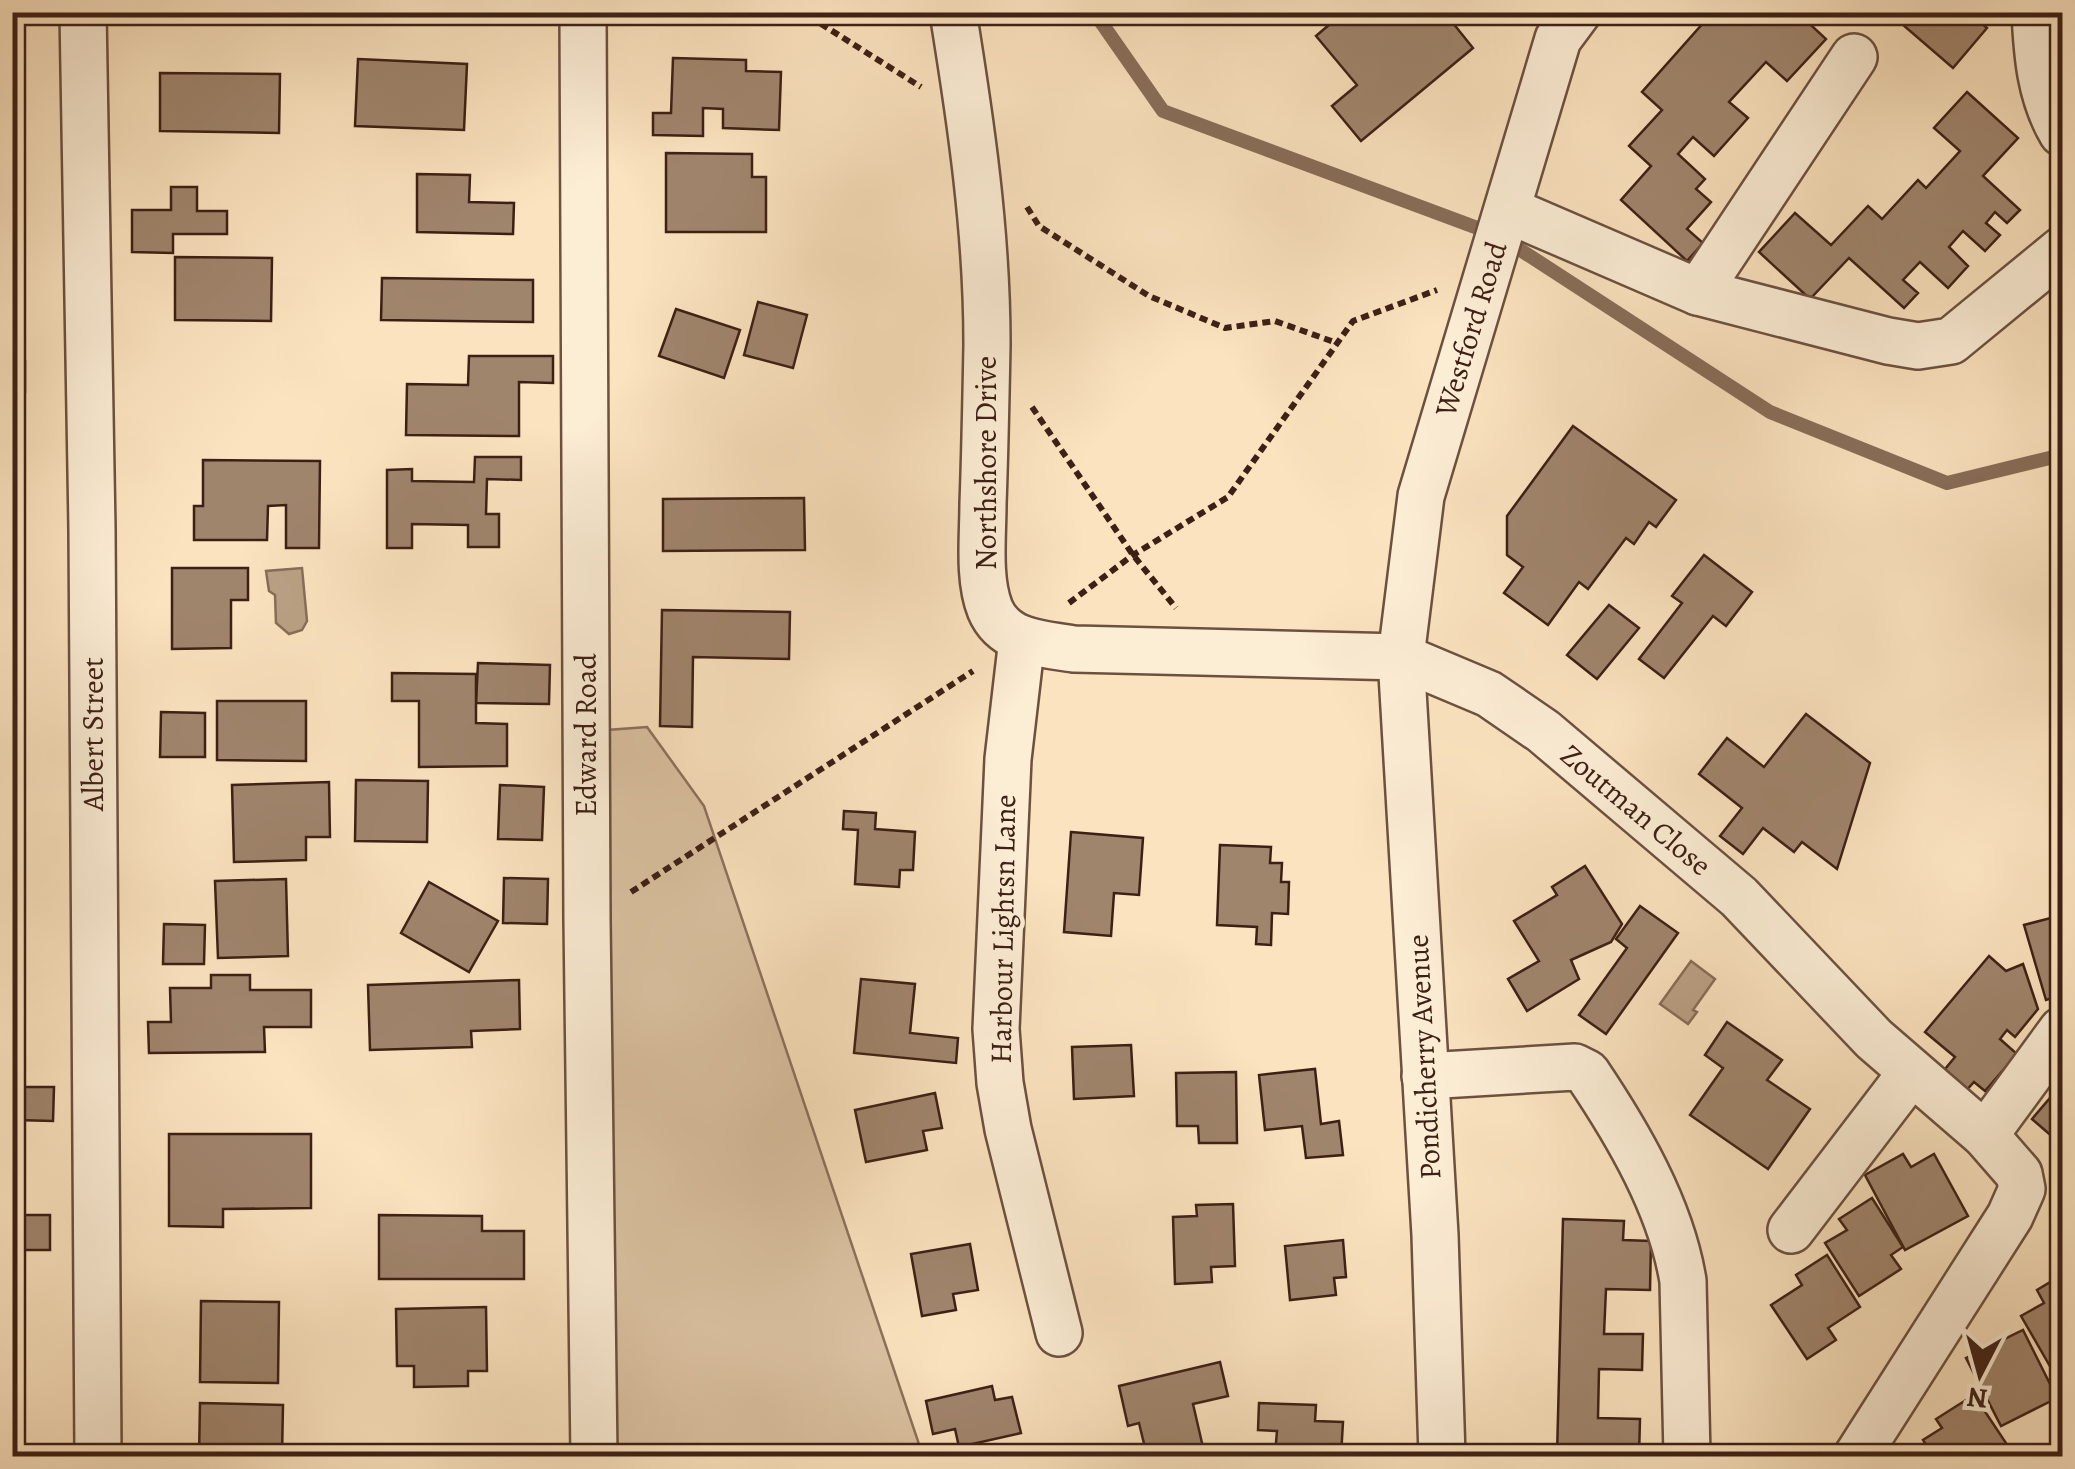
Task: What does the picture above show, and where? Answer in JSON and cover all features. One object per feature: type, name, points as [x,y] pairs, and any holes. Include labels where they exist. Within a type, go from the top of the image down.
[{"type":"street","name":"Albert Street","points":[[83,12],[92,548],[98,1456]]},
{"type":"street","name":"Edward Road","points":[[583,12],[594,1456]]},
{"type":"street","name":"Northshore Drive","points":[[953,12],[972,123],[982,225],[986,322],[983,558],[989,608],[1002,630],[1022,639]]},
{"type":"street","points":[[2035,12],[2046,100],[2062,133]]},
{"type":"street","name":"Westford Road","points":[[1401,657],[1421,496],[1562,22]]},
{"type":"street","points":[[1698,292],[1854,57]]},
{"type":"street","points":[[1508,210],[1698,292],[1888,342],[1935,346],[1950,342],[2062,250]]},
{"type":"street","points":[[1022,639],[1074,649],[1401,657]]},
{"type":"street","name":"Harbour Lightsn Lane","points":[[1022,639],[1008,759],[996,1029],[1008,1129],[1060,1333]]},
{"type":"street","name":"Zoutman Close","points":[[1401,657],[1489,694],[1543,731],[1738,897],[1910,1073],[1985,1135],[2019,1174],[2019,1199],[1998,1239],[1857,1456]]},
{"type":"street","name":"Pondicherry Avenue","points":[[1401,657],[1435,1235],[1442,1456]]},
{"type":"street","points":[[1985,1135],[2062,1030]]},
{"type":"street","points":[[1425,1076],[1575,1067],[1586,1073],[1631,1147],[1679,1255],[1687,1456]]},
{"type":"street","points":[[1792,1230],[1910,1073]]},
{"type":"path","points":[[757,12],[818,22],[900,72],[972,123]]},
{"type":"path","points":[[1020,197],[1039,226],[1150,296],[1225,328],[1274,321],[1337,343]]},
{"type":"path","points":[[587,920],[1022,639],[1133,554],[1228,497],[1353,321],[1490,271]]},
{"type":"path","points":[[1032,407],[1133,554],[1211,652]]},
{"type":"shaded area","points":[[302,568],[307,621],[302,630],[289,634],[276,623],[275,595],[269,591],[266,571]]},
{"type":"shaded area","points":[[647,727],[704,806],[923,1456],[617,1456],[607,730]]},
{"type":"shaded area","points":[[1691,961],[1715,979],[1688,1024],[1660,1004]]},
{"type":"building","points":[[1344,12],[1444,12],[1473,48],[1361,141],[1332,106],[1357,85],[1316,36]]},
{"type":"building","points":[[1713,12],[1803,12],[1800,15],[1826,39],[1787,81],[1766,62],[1729,102],[1748,118],[1714,156],[1693,137],[1678,154],[1705,179],[1696,189],[1711,202],[1687,229],[1703,243],[1687,261],[1621,200],[1651,166],[1629,146],[1662,110],[1642,92]]},
{"type":"building","points":[[1888,12],[1968,12],[1987,28],[1953,68]]},
{"type":"building","points":[[673,58],[746,60],[746,71],[781,72],[779,130],[723,128],[723,109],[703,108],[703,136],[653,135],[653,113],[671,113]]},
{"type":"building","points":[[358,59],[467,64],[464,130],[355,126]]},
{"type":"building","points":[[160,73],[280,74],[279,133],[160,131]]},
{"type":"building","points":[[12,77],[20,77],[19,132],[12,132]]},
{"type":"building","points":[[1967,92],[2018,138],[1983,176],[2020,210],[2007,223],[1995,212],[1986,223],[2000,235],[1985,251],[1963,231],[1949,247],[1968,266],[1948,288],[1920,262],[1903,280],[1918,293],[1904,308],[1849,258],[1810,299],[1759,252],[1795,213],[1831,245],[1868,206],[1882,219],[1918,180],[1926,188],[1960,151],[1934,128]]},
{"type":"building","points":[[666,153],[752,154],[752,177],[766,177],[766,232],[666,232]]},
{"type":"building","points":[[417,174],[470,175],[469,202],[514,203],[513,234],[417,232]]},
{"type":"building","points":[[171,187],[197,187],[197,211],[227,211],[227,234],[173,234],[173,253],[132,252],[132,210],[171,210]]},
{"type":"building","points":[[175,257],[272,258],[271,321],[175,320]]},
{"type":"building","points":[[382,278],[533,280],[533,322],[381,320]]},
{"type":"building","points":[[758,302],[807,315],[793,368],[744,355]]},
{"type":"building","points":[[676,309],[740,330],[724,378],[659,356]]},
{"type":"building","points":[[469,356],[553,356],[553,383],[519,382],[519,436],[406,435],[407,384],[468,385]]},
{"type":"building","points":[[12,361],[25,361],[25,392],[12,392]]},
{"type":"building","points":[[1573,426],[1676,500],[1656,527],[1649,522],[1634,544],[1626,538],[1588,589],[1579,582],[1548,625],[1504,593],[1523,567],[1507,555],[1507,516]]},
{"type":"building","points":[[475,457],[521,457],[521,480],[487,479],[486,514],[499,514],[499,547],[468,547],[468,525],[412,524],[412,548],[387,548],[387,470],[412,469],[412,481],[474,482]]},
{"type":"building","points":[[203,460],[320,461],[319,548],[286,548],[286,505],[268,506],[267,540],[194,540],[194,506],[203,506]]},
{"type":"building","points":[[804,498],[805,550],[663,551],[663,499]]},
{"type":"building","points":[[1704,555],[1752,592],[1726,626],[1713,616],[1664,678],[1639,659],[1682,603],[1672,596]]},
{"type":"building","points":[[172,568],[248,568],[248,600],[231,600],[231,648],[172,649]]},
{"type":"building","points":[[1609,605],[1639,628],[1597,679],[1567,655]]},
{"type":"building","points":[[662,610],[790,612],[789,659],[693,657],[692,727],[660,726]]},
{"type":"building","points":[[478,663],[550,665],[549,704],[476,703]]},
{"type":"building","points":[[392,673],[476,674],[476,723],[507,724],[507,766],[419,767],[419,701],[392,701]]},
{"type":"building","points":[[217,701],[306,701],[306,761],[217,760]]},
{"type":"building","points":[[161,712],[205,713],[205,757],[160,757]]},
{"type":"building","points":[[1806,714],[1870,763],[1837,869],[1802,842],[1794,852],[1763,828],[1743,854],[1720,836],[1742,808],[1699,774],[1727,738],[1764,767]]},
{"type":"building","points":[[12,732],[20,732],[20,788],[12,788]]},
{"type":"building","points":[[356,780],[428,781],[427,842],[355,841]]},
{"type":"building","points":[[329,782],[330,837],[306,837],[306,860],[234,862],[232,785]]},
{"type":"building","points":[[500,785],[544,787],[542,840],[498,839]]},
{"type":"building","points":[[844,811],[876,813],[875,829],[915,832],[913,870],[900,870],[899,887],[855,884],[858,830],[843,829]]},
{"type":"building","points":[[1071,832],[1143,838],[1139,895],[1114,893],[1111,936],[1064,932]]},
{"type":"building","points":[[1220,845],[1271,847],[1270,863],[1282,863],[1281,882],[1289,882],[1288,914],[1272,913],[1271,945],[1256,944],[1257,927],[1217,925]]},
{"type":"building","points":[[1585,866],[1622,924],[1611,942],[1571,960],[1579,979],[1527,1011],[1508,979],[1539,961],[1514,921],[1557,895],[1552,887]]},
{"type":"building","points":[[504,878],[548,879],[547,924],[503,923]]},
{"type":"building","points":[[286,879],[288,956],[218,958],[215,881]]},
{"type":"building","points":[[429,882],[498,921],[469,972],[401,933]]},
{"type":"building","points":[[1640,906],[1678,933],[1606,1034],[1579,1015],[1627,948],[1616,939]]},
{"type":"building","points":[[2062,915],[2062,995],[2046,1000],[2024,925]]},
{"type":"building","points":[[164,924],[205,925],[204,964],[163,964]]},
{"type":"building","points":[[1989,956],[2006,971],[2023,964],[2038,1009],[2015,1037],[2007,1030],[2000,1039],[2017,1054],[1985,1091],[1974,1082],[1963,1094],[1941,1074],[1955,1057],[1925,1032]]},
{"type":"building","points":[[211,975],[250,975],[250,990],[311,990],[311,1027],[264,1027],[265,1052],[149,1053],[148,1022],[171,1022],[170,988],[211,988]]},
{"type":"building","points":[[861,979],[915,984],[910,1033],[958,1038],[956,1063],[854,1053]]},
{"type":"building","points":[[519,980],[520,1029],[471,1031],[472,1047],[370,1050],[368,985]]},
{"type":"building","points":[[1727,1022],[1782,1060],[1767,1080],[1810,1109],[1768,1169],[1690,1115],[1723,1068],[1705,1055]]},
{"type":"building","points":[[12,1039],[18,1039],[19,1080],[12,1080]]},
{"type":"building","points":[[1131,1045],[1134,1096],[1074,1099],[1072,1047]]},
{"type":"building","points":[[1315,1069],[1321,1124],[1339,1121],[1343,1155],[1306,1158],[1302,1126],[1265,1130],[1259,1075]]},
{"type":"building","points":[[1236,1072],[1237,1143],[1199,1143],[1198,1126],[1177,1126],[1176,1073]]},
{"type":"building","points":[[2062,1084],[2062,1145],[2032,1119]]},
{"type":"building","points":[[12,1087],[54,1087],[53,1121],[12,1117]]},
{"type":"building","points":[[935,1093],[942,1128],[923,1131],[927,1150],[866,1162],[855,1110]]},
{"type":"building","points":[[169,1134],[311,1134],[311,1208],[223,1209],[223,1227],[169,1226]]},
{"type":"building","points":[[1903,1154],[1911,1167],[1934,1154],[1968,1216],[1905,1250],[1865,1175]]},
{"type":"building","points":[[1872,1198],[1903,1247],[1891,1255],[1901,1269],[1859,1296],[1825,1243],[1847,1230],[1839,1219]]},
{"type":"building","points":[[1233,1204],[1235,1266],[1211,1267],[1212,1282],[1175,1284],[1173,1217],[1197,1216],[1196,1205]]},
{"type":"building","points":[[12,1208],[13,1215],[50,1215],[50,1250],[12,1250]]},
{"type":"building","points":[[379,1215],[482,1216],[482,1231],[524,1231],[524,1279],[379,1279]]},
{"type":"building","points":[[1563,1219],[1624,1221],[1623,1240],[1651,1241],[1650,1290],[1606,1289],[1604,1334],[1643,1334],[1642,1370],[1599,1369],[1598,1418],[1640,1419],[1639,1456],[1557,1456]]},
{"type":"building","points":[[1343,1240],[1346,1277],[1334,1278],[1336,1295],[1290,1300],[1285,1246]]},
{"type":"building","points":[[970,1244],[978,1290],[953,1294],[956,1310],[922,1316],[911,1254]]},
{"type":"building","points":[[1827,1255],[1860,1307],[1828,1328],[1836,1340],[1807,1359],[1771,1305],[1802,1285],[1796,1275]]},
{"type":"building","points":[[2062,1275],[2062,1370],[2055,1375],[2021,1316],[2044,1303],[2037,1290]]},
{"type":"building","points":[[201,1301],[279,1302],[278,1383],[200,1382]]},
{"type":"building","points":[[486,1307],[487,1371],[468,1371],[468,1386],[414,1387],[414,1366],[397,1366],[396,1309]]},
{"type":"building","points":[[21,1325],[23,1456],[12,1456],[12,1326]]},
{"type":"building","points":[[2023,1330],[2057,1398],[2001,1426],[1966,1358]]},
{"type":"building","points":[[1220,1362],[1228,1396],[1193,1404],[1205,1456],[1147,1456],[1139,1423],[1128,1426],[1119,1386]]},
{"type":"building","points":[[992,1386],[995,1400],[1012,1397],[1021,1433],[959,1447],[955,1429],[933,1434],[926,1401]]},
{"type":"building","points":[[1974,1395],[2008,1446],[1992,1456],[1933,1456],[1923,1440],[1942,1428],[1936,1419]]},
{"type":"building","points":[[200,1403],[283,1405],[282,1456],[199,1456]]},
{"type":"building","points":[[1259,1403],[1316,1405],[1315,1421],[1343,1422],[1341,1456],[1275,1454],[1277,1431],[1258,1430]]},
{"type":"waterway","points":[[1094,12],[1163,111],[1499,236],[1770,412],[1947,483],[2062,455]]}]
